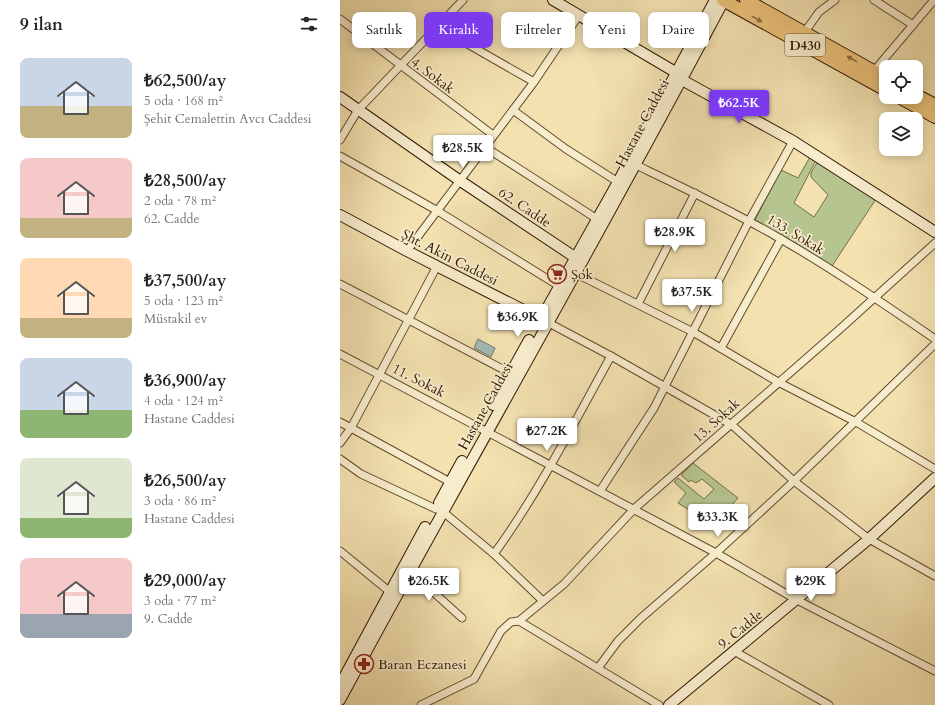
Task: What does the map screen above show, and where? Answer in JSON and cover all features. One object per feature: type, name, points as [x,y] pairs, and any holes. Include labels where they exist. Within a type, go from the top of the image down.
[{"type":"highway","name":"D430","points":[[724,0],[879,86]]},
{"type":"highway","name":"D430","points":[[746,0],[879,74]]},
{"type":"highway","points":[[923,99],[935,105]]},
{"type":"highway","points":[[912,104],[935,117]]},
{"type":"main road","points":[[552,0],[580,15],[679,76],[793,141],[935,232]]},
{"type":"main road","name":"Hastane Caddesi","points":[[340,700],[410,571],[439,510],[450,482],[484,429],[510,373],[575,273],[636,165],[715,0]]},
{"type":"main road","name":"Hastane Caddesi","points":[[340,685],[390,592],[439,510],[544,321],[559,286],[724,0]]},
{"type":"main road","name":"62. Cadde","points":[[340,97],[459,180],[576,258]]},
{"type":"main road","name":"Şht. Akin Caddesi","points":[[340,215],[544,321]]},
{"type":"main road","name":"9. Cadde","points":[[669,705],[869,539],[935,478]]},
{"type":"street","points":[[452,12],[463,0]]},
{"type":"street","points":[[804,32],[819,12],[835,0]]},
{"type":"street","points":[[874,0],[913,25]]},
{"type":"street","points":[[874,71],[934,0]]},
{"type":"street","points":[[407,251],[436,210],[534,82],[580,15]]},
{"type":"street","name":"4. Sokak","points":[[340,19],[493,135]]},
{"type":"street","points":[[340,140],[358,110],[399,65],[424,41]]},
{"type":"street","points":[[475,48],[534,82]]},
{"type":"street","points":[[513,110],[566,149],[618,182]]},
{"type":"street","points":[[600,491],[654,408],[749,221],[793,141]]},
{"type":"street","points":[[485,147],[597,219]]},
{"type":"street","points":[[340,156],[436,210],[559,286]]},
{"type":"street","name":"133. Sokak","points":[[636,165],[695,193],[781,239],[875,298],[935,339]]},
{"type":"street","points":[[638,304],[695,193]]},
{"type":"street","points":[[721,348],[781,239]]},
{"type":"street","name":"13. Sokak","points":[[421,705],[474,679],[501,631],[511,622],[519,621],[564,584],[634,509],[875,298],[935,243]]},
{"type":"street","points":[[340,443],[351,428],[437,266]]},
{"type":"street","points":[[575,273],[693,332],[778,382],[856,422],[935,469]]},
{"type":"street","points":[[340,284],[510,373]]},
{"type":"street","points":[[544,321],[611,356],[732,424],[794,481],[869,539],[935,576]]},
{"type":"street","points":[[598,668],[618,641],[641,618],[716,553],[794,481],[935,344]]},
{"type":"street","name":"11. Sokak","points":[[340,354],[716,553],[797,600],[935,670]]},
{"type":"street","points":[[494,554],[511,530],[550,466],[611,356]]},
{"type":"street","points":[[340,422],[450,482]]},
{"type":"street","points":[[340,459],[361,474],[439,510],[494,554],[543,602]]},
{"type":"street","points":[[340,551],[390,592]]},
{"type":"street","points":[[410,571],[462,618]]},
{"type":"street","points":[[519,621],[659,705]]},
{"type":"street","points":[[734,651],[829,705]]},
{"type":"green space","points":[[810,157],[816,160],[794,203],[814,217],[828,195],[811,177],[811,173],[818,161],[876,199],[832,266],[755,220],[781,170],[798,178]]},
{"type":"green space","points":[[693,463],[738,498],[712,527],[702,518],[678,503],[686,493],[674,482],[678,478],[704,499],[714,489],[702,479],[696,483],[691,480],[689,482],[681,475]]},
{"type":"water","points":[[478,339],[495,348],[491,357],[474,348]]},
{"type":"place","name":"Şok","points":[[557,274]]},
{"type":"place","name":"Baran Eczanesi","points":[[364,664]]}]
